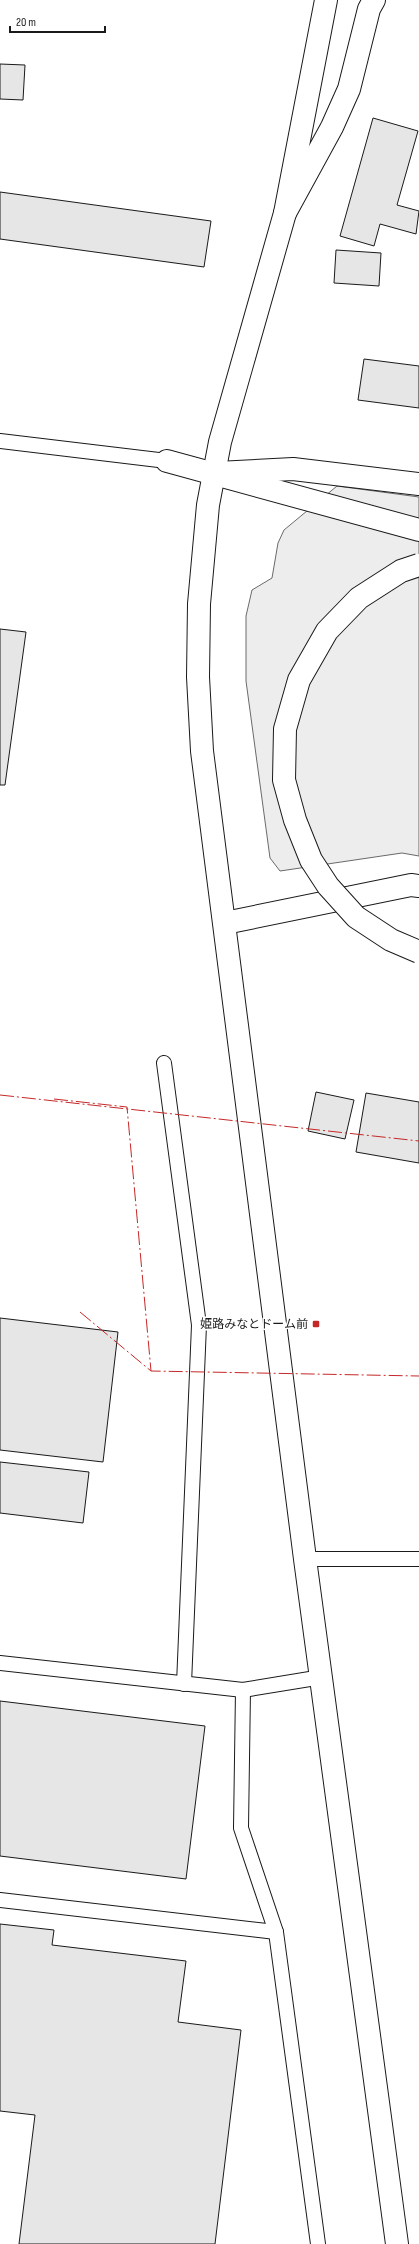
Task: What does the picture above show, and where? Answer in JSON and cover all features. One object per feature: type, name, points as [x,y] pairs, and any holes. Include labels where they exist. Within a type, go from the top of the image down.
[{"type":"main road","points":[[326,0],[285,213],[228,412],[208,505],[201,573],[198,677],[202,751],[305,1559],[397,2244]]},
{"type":"main road","points":[[285,213],[332,127],[348,89],[369,9],[374,0]]},
{"type":"main road","points":[[167,461],[419,530]]},
{"type":"main road","points":[[214,474],[293,469],[419,484]]},
{"type":"main road","points":[[419,565],[401,571],[359,598],[327,631],[299,680],[285,729],[284,780],[295,820],[311,860],[328,886],[356,917],[391,940],[419,952]]},
{"type":"main road","points":[[224,923],[411,884],[419,886]]},
{"type":"lane","points":[[0,441],[167,461]]},
{"type":"lane","points":[[164,1062],[199,1325],[184,1684]]},
{"type":"lane","points":[[305,1559],[419,1559]]},
{"type":"lane","points":[[0,1664],[243,1690],[322,1677]]},
{"type":"lane","points":[[243,1690],[241,1828],[276,1932],[318,2244]]},
{"type":"lane","points":[[0,1900],[276,1932]]},
{"type":"shaded area","points":[[337,486],[419,497],[419,856],[402,853],[280,871],[270,858],[246,681],[246,616],[252,590],[272,578],[278,543],[284,530]]},
{"type":"building","points":[[0,64],[25,65],[23,100],[0,99]]},
{"type":"building","points":[[373,118],[418,131],[397,205],[419,211],[416,234],[380,224],[374,246],[340,236]]},
{"type":"building","points":[[0,192],[211,221],[204,267],[0,239]]},
{"type":"building","points":[[336,250],[381,253],[379,286],[334,283]]},
{"type":"building","points":[[364,359],[419,366],[419,408],[358,400]]},
{"type":"building","points":[[0,629],[26,632],[5,785],[0,785]]},
{"type":"building","points":[[316,1092],[354,1100],[345,1139],[308,1131]]},
{"type":"building","points":[[366,1093],[419,1102],[419,1163],[356,1152]]},
{"type":"building","points":[[0,1318],[118,1332],[103,1462],[0,1450]]},
{"type":"building","points":[[0,1462],[89,1472],[83,1523],[0,1513]]},
{"type":"building","points":[[0,1701],[205,1726],[186,1879],[0,1856]]},
{"type":"building","points":[[0,1924],[54,1930],[52,1945],[186,1961],[178,2022],[241,2030],[215,2244],[19,2244],[35,2115],[0,2111]]},
{"type":"power","points":[[0,1095],[419,1141]]},
{"type":"power","points":[[54,1099],[127,1107],[151,1371]]},
{"type":"power","points":[[80,1312],[151,1371],[419,1376]]},
{"type":"place","name":"姫路みなとドーム前","points":[[316,1324]]}]
